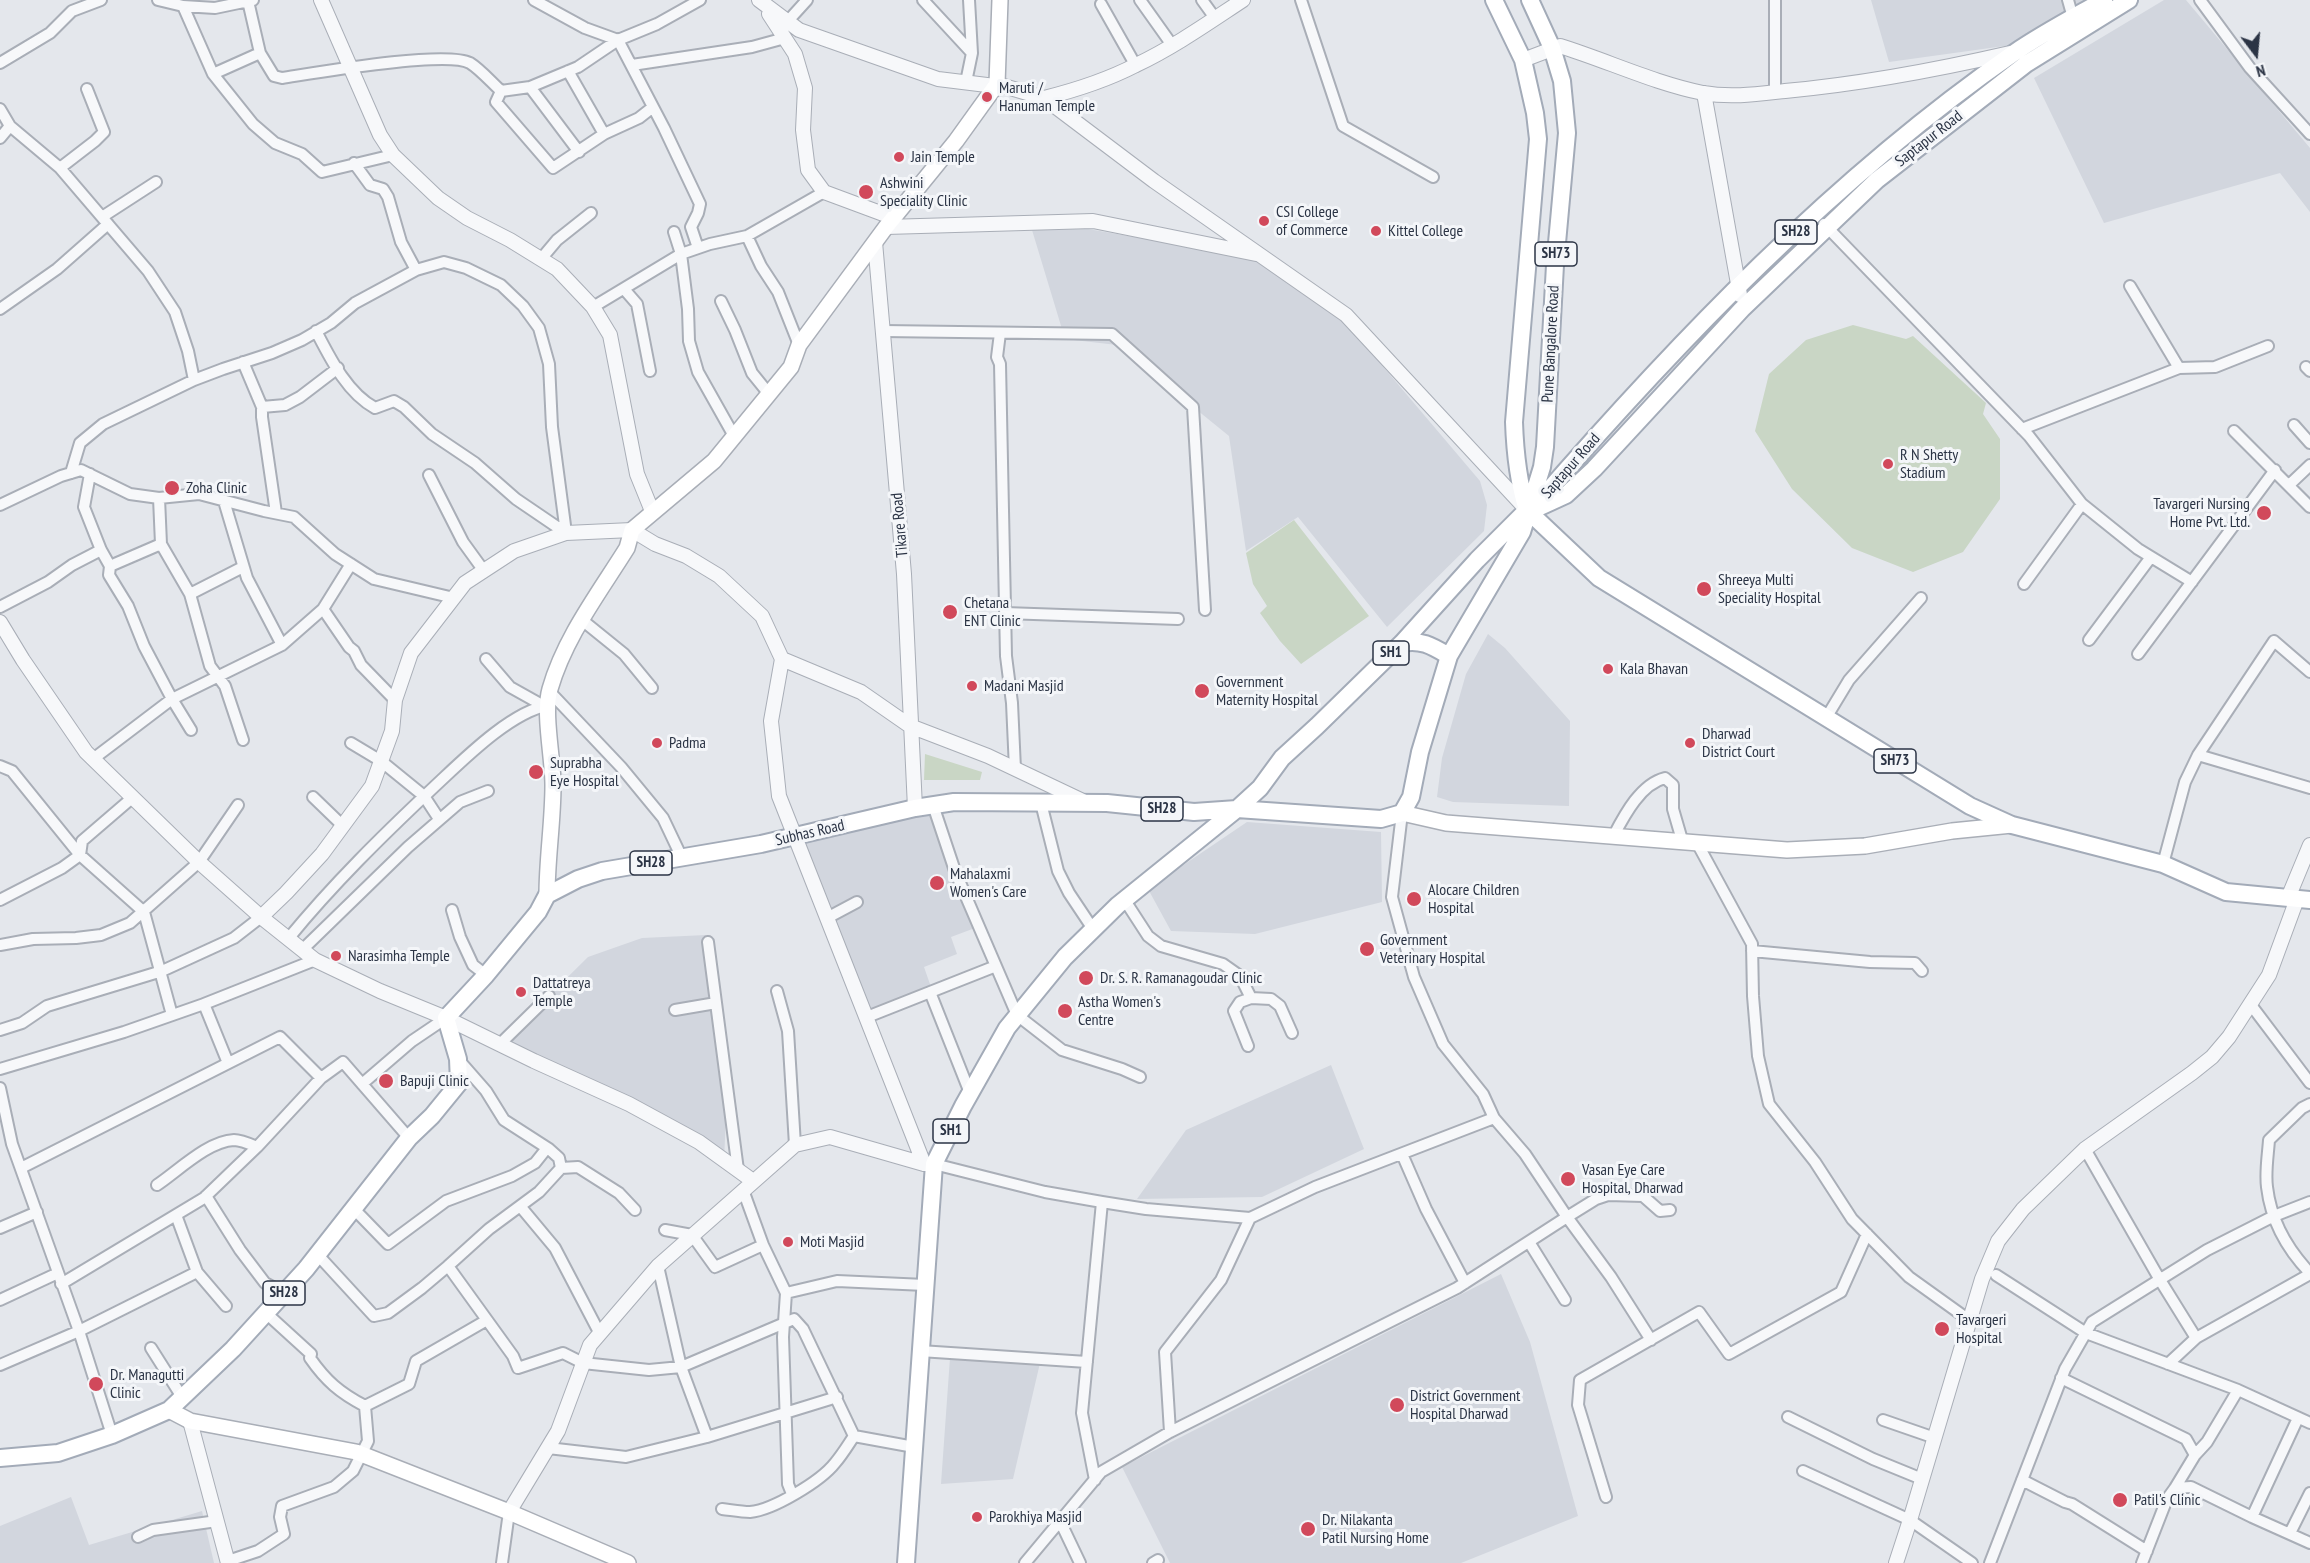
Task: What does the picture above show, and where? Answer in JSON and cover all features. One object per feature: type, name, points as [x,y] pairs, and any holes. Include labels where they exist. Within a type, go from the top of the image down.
[{"type":"main road","points":[[446,1018],[486,975],[538,912],[547,895],[553,784],[547,701],[567,644],[627,548],[632,530],[714,461],[792,367],[799,345],[890,222],[956,141],[997,84],[1000,0]]},
{"type":"main road","name":"Pune Bangalore Road","points":[[1494,0],[1523,60],[1535,113],[1538,139],[1514,422],[1515,452],[1521,489],[1528,511]]},
{"type":"main road","name":"Pune Bangalore Road","points":[[1528,511],[1545,447],[1555,265],[1567,133],[1562,81],[1552,48],[1530,0]]},
{"type":"main road","name":"Saptapur Road","points":[[1528,511],[1590,442],[1738,288],[1821,221],[1877,180],[2021,58],[2073,18],[2104,0]]},
{"type":"main road","name":"Saptapur Road","points":[[2021,58],[2129,0]]},
{"type":"main road","name":"Saptapur Road","points":[[1528,511],[1566,495],[1594,469],[1821,221]]},
{"type":"main road","points":[[1528,511],[1522,532],[1449,656],[1420,752],[1411,797],[1402,813],[1446,823],[1788,850],[1865,846],[1952,831],[2012,825]]},
{"type":"main road","name":"SH1","points":[[906,1563],[924,1285],[929,1164],[1007,1028],[1065,957],[1093,928],[1124,899],[1260,788],[1282,758],[1402,643],[1477,560],[1528,511]]},
{"type":"main road","name":"SH73","points":[[1528,511],[1599,578],[1970,806],[2012,825],[2163,864],[2226,892],[2298,899]]},
{"type":"main road","points":[[1402,643],[1414,640],[1429,644],[1449,656]]},
{"type":"main road","name":"Subhas Road","points":[[547,895],[602,870],[795,837],[915,808],[954,802],[1087,803],[1194,812],[1237,809],[1381,819],[1402,813]]},
{"type":"main road","name":"SH28","points":[[0,1458],[58,1453],[112,1435],[169,1410],[233,1349],[284,1293],[409,1138],[432,1116],[459,1083],[458,1059],[446,1018]]},
{"type":"main road","points":[[169,1410],[190,1421],[360,1454],[509,1512],[628,1563]]},
{"type":"street","points":[[0,63],[50,33],[72,11],[101,0]]},
{"type":"street","points":[[158,0],[183,6],[215,8],[251,0],[260,52],[274,76],[282,78],[441,58],[469,63],[501,91],[530,87],[578,67],[618,40],[657,24],[700,0]]},
{"type":"street","points":[[321,0],[380,135],[393,155],[438,198],[467,218],[510,240],[557,269],[593,307],[610,335],[637,474],[652,511]]},
{"type":"street","points":[[534,0],[585,28],[618,40],[700,204],[699,213],[691,227],[698,248]]},
{"type":"street","points":[[758,0],[799,30],[938,79],[995,86],[997,84],[1044,98],[1154,181],[1346,315],[1528,511]]},
{"type":"street","points":[[758,0],[795,54],[805,88],[803,130],[808,170],[824,192],[890,222],[1093,221],[1261,255]]},
{"type":"street","points":[[787,22],[807,0]]},
{"type":"street","points":[[923,0],[972,53]]},
{"type":"street","points":[[966,82],[972,53],[969,0]]},
{"type":"street","points":[[1140,0],[1173,45]]},
{"type":"street","points":[[1202,0],[1215,18]]},
{"type":"street","points":[[1044,98],[1081,88],[1136,66],[1243,0]]},
{"type":"street","points":[[1301,0],[1343,126],[1433,177]]},
{"type":"street","points":[[1775,0],[1775,92]]},
{"type":"street","points":[[2068,0],[2073,18]]},
{"type":"street","points":[[2200,0],[2250,68],[2310,134]]},
{"type":"street","points":[[1101,4],[1136,66]]},
{"type":"street","points":[[183,6],[213,74],[253,124],[275,143],[302,154],[322,172],[393,155]]},
{"type":"street","points":[[632,65],[752,47],[785,38]]},
{"type":"street","points":[[1523,60],[1560,46],[1649,78],[1704,93],[1750,96],[1821,88],[2021,58]]},
{"type":"street","points":[[213,74],[260,52]]},
{"type":"street","points":[[568,71],[604,134]]},
{"type":"street","points":[[530,87],[579,152]]},
{"type":"street","points":[[60,168],[104,132],[87,89]]},
{"type":"street","points":[[501,91],[496,102],[553,168],[604,134],[639,118],[653,107]]},
{"type":"street","points":[[1704,93],[1742,309]]},
{"type":"street","points":[[0,109],[10,126],[60,168],[148,271],[175,312],[188,351],[194,380]]},
{"type":"street","points":[[0,138],[10,126]]},
{"type":"street","points":[[354,163],[370,185],[383,189],[388,197],[401,242],[416,270]]},
{"type":"street","points":[[0,309],[57,269],[105,221],[156,182]]},
{"type":"street","points":[[593,307],[681,255],[698,248],[747,236],[824,192]]},
{"type":"street","points":[[541,259],[557,240],[591,213]]},
{"type":"street","points":[[1821,221],[2022,429],[2082,504],[2138,549],[2192,582]]},
{"type":"street","points":[[674,231],[681,255],[688,309],[689,341],[699,372],[734,436]]},
{"type":"street","points":[[747,236],[761,266],[778,292],[799,345]]},
{"type":"street","name":"Tikare Road","points":[[875,242],[904,574],[915,808]]},
{"type":"street","points":[[71,473],[80,443],[103,424],[194,380],[272,353],[316,331],[355,303],[416,270],[444,262],[466,268],[501,285],[523,306],[538,328],[549,364],[552,427],[566,533]]},
{"type":"street","points":[[2130,286],[2179,368]]},
{"type":"street","points":[[624,289],[637,304],[650,371]]},
{"type":"street","points":[[721,301],[752,373],[769,394]]},
{"type":"street","points":[[316,331],[338,368],[365,403],[375,408],[394,401],[404,407],[432,434],[475,463],[533,512],[566,533]]},
{"type":"street","points":[[883,331],[1112,334],[1193,407],[1205,610]]},
{"type":"street","points":[[1000,333],[997,357],[1000,364],[1006,656],[1012,703],[1015,768]]},
{"type":"street","points":[[2022,429],[2179,368],[2215,367],[2268,346]]},
{"type":"street","points":[[243,362],[262,407],[276,513]]},
{"type":"street","points":[[262,407],[285,405],[300,397],[338,368]]},
{"type":"street","points":[[2294,425],[2310,443]]},
{"type":"street","points":[[2234,431],[2290,484],[2310,507]]},
{"type":"street","points":[[2290,484],[2310,465]]},
{"type":"street","points":[[0,505],[81,470],[130,494],[159,498],[199,494],[294,517],[335,554],[374,579],[453,598]]},
{"type":"street","points":[[2138,654],[2275,471]]},
{"type":"street","points":[[90,474],[84,507],[110,566],[109,574],[128,606],[144,646],[191,730]]},
{"type":"street","points":[[429,475],[463,542],[484,571]]},
{"type":"street","points":[[159,498],[161,544],[190,594],[210,666],[225,686],[243,740]]},
{"type":"street","points":[[224,501],[247,578],[282,645]]},
{"type":"street","points":[[2024,585],[2082,504]]},
{"type":"street","points":[[0,1030],[22,1023],[47,1006],[162,971],[234,938],[261,917],[322,854],[372,786],[392,732],[395,700],[411,653],[465,584],[514,551],[566,533],[632,530],[655,544],[686,556],[719,576],[762,616],[782,659],[771,721],[779,796],[867,1017],[929,1164]]},
{"type":"street","points":[[110,566],[161,544]]},
{"type":"street","points":[[0,607],[48,582],[72,565],[101,550]]},
{"type":"street","points":[[2089,640],[2151,557]]},
{"type":"street","points":[[93,759],[172,699],[282,645],[323,609],[351,564]]},
{"type":"street","points":[[190,594],[243,567]]},
{"type":"street","points":[[1826,718],[1849,680],[1921,598]]},
{"type":"street","points":[[323,609],[354,651],[361,665],[395,700]]},
{"type":"street","points":[[1005,613],[1178,619]]},
{"type":"street","points":[[582,620],[624,654],[652,688]]},
{"type":"street","points":[[0,622],[23,660],[93,759],[200,862],[261,917],[315,960],[380,991],[446,1018],[629,1104],[699,1142],[738,1170],[748,1186],[764,1245],[786,1293],[783,1337],[789,1484],[792,1494]]},
{"type":"street","points":[[2163,864],[2185,782],[2198,755],[2274,641],[2310,672]]},
{"type":"street","points":[[486,659],[510,687],[547,701],[621,767],[663,818],[682,858]]},
{"type":"street","points":[[782,659],[861,692],[910,726],[988,756],[1087,803]]},
{"type":"street","points":[[288,939],[327,891],[424,796],[503,727],[547,701]]},
{"type":"street","points":[[351,743],[381,761],[424,796],[439,819]]},
{"type":"street","points":[[2198,755],[2310,788]]},
{"type":"street","points":[[0,766],[12,771],[80,855],[144,912],[162,971],[172,1015]]},
{"type":"street","points":[[1614,835],[1626,813],[1653,781],[1665,778],[1673,785],[1673,809],[1689,841],[1752,944],[1758,1056],[1769,1104],[1815,1162],[1852,1219],[1909,1277],[1969,1320]]},
{"type":"street","points":[[302,950],[439,819],[460,802],[488,791]]},
{"type":"street","points":[[313,797],[343,826]]},
{"type":"street","points":[[2,896],[62,868],[80,855],[82,841],[132,798]]},
{"type":"street","points":[[1041,803],[1058,872],[1069,893],[1093,928]]},
{"type":"street","points":[[0,945],[33,939],[100,935],[130,923],[200,862],[238,805]]},
{"type":"street","points":[[933,805],[955,871],[1017,1015],[1062,1050],[1140,1077]]},
{"type":"street","points":[[1402,813],[1392,897],[1414,977],[1443,1044],[1483,1094],[1494,1118],[1525,1155],[1611,1277],[1651,1340]]},
{"type":"street","points":[[1896,1563],[1969,1320],[1985,1270],[1998,1241],[2009,1224],[2085,1149],[2192,1074],[2212,1057],[2251,1005],[2269,975],[2298,899],[2310,844]]},
{"type":"street","points":[[1124,899],[1148,936],[1161,946],[1223,964],[1240,976],[1251,998]]},
{"type":"street","points":[[827,918],[857,902]]},
{"type":"street","points":[[453,910],[460,937],[473,966],[486,975]]},
{"type":"street","points":[[708,942],[738,1170]]},
{"type":"street","points":[[1752,951],[1870,962],[1915,963],[1922,971]]},
{"type":"street","points":[[0,1069],[204,1004],[315,960]]},
{"type":"street","points":[[867,1017],[996,966]]},
{"type":"street","points":[[777,991],[788,1031],[795,1145]]},
{"type":"street","points":[[930,992],[970,1093]]},
{"type":"street","points":[[500,1044],[549,996]]},
{"type":"street","points":[[1248,1046],[1234,1011],[1240,1002],[1251,998],[1270,999],[1280,1006],[1292,1033]]},
{"type":"street","points":[[675,1010],[716,1003]]},
{"type":"street","points":[[204,1004],[228,1063]]},
{"type":"street","points":[[2251,1005],[2310,1083]]},
{"type":"street","points":[[362,1084],[412,1041],[446,1018]]},
{"type":"street","points":[[21,1168],[280,1037],[321,1078]]},
{"type":"street","points":[[458,1059],[486,1091],[504,1120],[559,1158],[561,1168]]},
{"type":"street","points":[[62,1284],[206,1196],[257,1147],[321,1078],[343,1062],[409,1138]]},
{"type":"street","points":[[0,1088],[12,1144],[79,1331],[112,1435]]},
{"type":"street","points":[[2168,1364],[2196,1338],[2310,1273],[2297,1259],[2278,1231],[2267,1186],[2269,1140],[2306,1106],[2310,1117]]},
{"type":"street","points":[[502,1563],[509,1512],[558,1431],[590,1345],[658,1266],[795,1145],[830,1137],[1045,1192],[1146,1209],[1250,1218],[1315,1187],[1494,1118]]},
{"type":"street","points":[[157,1185],[177,1168],[219,1144],[236,1140],[257,1147]]},
{"type":"street","points":[[0,1149],[12,1144]]},
{"type":"street","points":[[354,1209],[388,1244],[446,1201],[512,1176],[535,1163],[547,1148]]},
{"type":"street","points":[[2085,1149],[2196,1338]]},
{"type":"street","points":[[1402,1154],[1426,1209],[1465,1283]]},
{"type":"street","points":[[317,1254],[374,1316],[388,1313],[422,1288],[489,1229],[539,1192],[561,1168],[578,1167],[619,1193],[635,1210]]},
{"type":"street","points":[[1025,1563],[1101,1472],[1170,1432],[1465,1283],[1596,1199],[1608,1195],[1643,1196],[1660,1211],[1670,1210]]},
{"type":"street","points":[[206,1196],[240,1250],[265,1283],[284,1293]]},
{"type":"street","points":[[1095,1480],[1082,1413],[1102,1202]]},
{"type":"street","points":[[1990,1563],[2061,1378],[2092,1322],[2207,1250],[2274,1216],[2310,1202]]},
{"type":"street","points":[[520,1206],[555,1248],[600,1334]]},
{"type":"street","points":[[0,1228],[37,1212]]},
{"type":"street","points":[[176,1215],[197,1272],[226,1306]]},
{"type":"street","points":[[1170,1432],[1165,1353],[1221,1280],[1250,1218]]},
{"type":"street","points":[[665,1230],[692,1235],[715,1267],[764,1245]]},
{"type":"street","points":[[1606,1497],[1578,1405],[1580,1380],[1699,1312],[1729,1354],[1841,1292],[1867,1234]]},
{"type":"street","points":[[1529,1242],[1565,1300]]},
{"type":"street","points":[[448,1266],[513,1356],[518,1368],[563,1353],[583,1363],[649,1370],[681,1367],[794,1319],[803,1329],[854,1436]]},
{"type":"street","points":[[658,1266],[681,1367],[707,1437]]},
{"type":"street","points":[[0,1300],[57,1272]]},
{"type":"street","points":[[0,1365],[79,1331],[197,1272]]},
{"type":"street","points":[[1996,1275],[2086,1333],[2238,1390],[2310,1423]]},
{"type":"street","points":[[786,1293],[837,1281],[924,1285]]},
{"type":"street","points":[[266,1313],[311,1354],[310,1358],[325,1380],[349,1398],[365,1406]]},
{"type":"street","points":[[365,1406],[409,1384],[416,1361],[487,1320]]},
{"type":"street","points":[[151,1348],[182,1397]]},
{"type":"street","points":[[920,1352],[1087,1362]]},
{"type":"street","points":[[2061,1378],[2186,1439],[2195,1455]]},
{"type":"street","points":[[2142,1563],[2167,1499],[2195,1455],[2207,1442],[2238,1390]]},
{"type":"street","points":[[548,1448],[626,1457],[707,1437],[837,1397]]},
{"type":"street","points":[[190,1421],[228,1562],[258,1551],[284,1534],[280,1517],[282,1506],[334,1487],[354,1471],[368,1441],[365,1406]]},
{"type":"street","points":[[1788,1417],[1873,1459],[1922,1479]]},
{"type":"street","points":[[2252,1517],[2298,1418]]},
{"type":"street","points":[[1883,1420],[1935,1438]]},
{"type":"street","points":[[854,1436],[914,1447]]},
{"type":"street","points":[[722,1509],[752,1512],[785,1500],[801,1491],[834,1465],[854,1436]]},
{"type":"street","points":[[1803,1471],[1910,1520],[1972,1563]]},
{"type":"street","points":[[2022,1480],[2072,1504],[2147,1551]]},
{"type":"street","points":[[2175,1488],[2191,1486],[2310,1543]]},
{"type":"street","points":[[2290,1533],[2310,1493]]},
{"type":"street","points":[[138,1536],[153,1530],[217,1521]]},
{"type":"street","points":[[1060,1521],[1080,1563]]},
{"type":"shaded area","points":[[1871,0],[2094,0],[2019,44],[1889,62]]},
{"type":"shaded area","points":[[2164,0],[2186,0],[2310,148],[2310,212],[2280,173],[2104,223],[2034,78]]},
{"type":"shaded area","points":[[1088,229],[1261,259],[1341,317],[1480,481],[1487,505],[1484,531],[1387,627],[1298,517],[1246,551],[1229,436],[1117,345],[1065,339],[1032,230]]},
{"type":"shaded area","points":[[1488,634],[1505,648],[1570,721],[1569,806],[1453,802],[1437,797],[1442,758],[1466,674]]},
{"type":"shaded area","points":[[930,811],[975,928],[951,937],[957,954],[924,967],[932,990],[872,1016],[799,839]]},
{"type":"shaded area","points":[[1247,822],[1381,832],[1382,902],[1255,934],[1171,931],[1148,889]]},
{"type":"shaded area","points":[[706,935],[727,1095],[724,1160],[500,1044],[588,957],[642,938]]},
{"type":"shaded area","points":[[1331,1065],[1364,1149],[1262,1197],[1137,1199],[1186,1130]]},
{"type":"shaded area","name":"District Government Hospital Dharwad","points":[[1501,1274],[1530,1342],[1578,1516],[1461,1563],[1170,1563],[1122,1467]]},
{"type":"shaded area","points":[[950,1358],[1040,1363],[1013,1479],[941,1484]]},
{"type":"shaded area","points":[[71,1497],[89,1545],[202,1511],[214,1563],[0,1563],[0,1526]]},
{"type":"green space","name":"R N Shetty Stadium","points":[[1853,325],[1906,339],[1913,336],[1986,403],[1983,414],[2000,439],[2000,499],[1963,552],[1913,572],[1852,548],[1792,489],[1755,431],[1769,374],[1806,340]]},
{"type":"green space","points":[[1294,520],[1369,616],[1301,664],[1280,641],[1260,613],[1267,606],[1253,584],[1246,553]]},
{"type":"green space","points":[[925,754],[982,772],[980,780],[924,780]]},
{"type":"place","name":"Maruti / Hanuman Temple","points":[[987,97]]},
{"type":"place","name":"Jain Temple","points":[[899,157]]},
{"type":"place","name":"Ashwini Speciality Clinic","points":[[866,192]]},
{"type":"place","name":"CSI College of Commerce","points":[[1264,221]]},
{"type":"place","name":"Kittel College","points":[[1376,231]]},
{"type":"place","name":"R N Shetty Stadium","points":[[1888,464]]},
{"type":"place","name":"Zoha Clinic","points":[[172,488]]},
{"type":"place","name":"Tavargeri Nursing Home Pvt. Ltd.","points":[[2264,513]]},
{"type":"place","name":"Shreeya Multi Speciality Hospital","points":[[1704,589]]},
{"type":"place","name":"Chetana ENT Clinic","points":[[950,612]]},
{"type":"place","name":"Kala Bhavan","points":[[1608,669]]},
{"type":"place","name":"Madani Masjid","points":[[972,686]]},
{"type":"place","name":"Government Maternity Hospital","points":[[1202,691]]},
{"type":"place","name":"Padma","points":[[657,743]]},
{"type":"place","name":"Dharwad District Court","points":[[1690,743]]},
{"type":"place","name":"Suprabha Eye Hospital","points":[[536,772]]},
{"type":"place","name":"Mahalaxmi Women's Care","points":[[937,883]]},
{"type":"place","name":"Alocare Children Hospital","points":[[1414,899]]},
{"type":"place","name":"Government Veterinary Hospital","points":[[1367,949]]},
{"type":"place","name":"Narasimha Temple","points":[[336,956]]},
{"type":"place","name":"Dr. S. R. Ramanagoudar Clinic","points":[[1086,978]]},
{"type":"place","name":"Dattatreya Temple","points":[[521,992]]},
{"type":"place","name":"Astha Women's Centre","points":[[1065,1011]]},
{"type":"place","name":"Bapuji Clinic","points":[[386,1081]]},
{"type":"place","name":"Vasan Eye Care Hospital, Dharwad","points":[[1568,1179]]},
{"type":"place","name":"Moti Masjid","points":[[788,1242]]},
{"type":"place","name":"Tavargeri Hospital","points":[[1942,1329]]},
{"type":"place","name":"Dr. Managutti Clinic","points":[[96,1384]]},
{"type":"place","name":"District Government Hospital Dharwad","points":[[1397,1405]]},
{"type":"place","name":"Patil's Clinic","points":[[2120,1500]]},
{"type":"place","name":"Parokhiya Masjid","points":[[977,1517]]},
{"type":"place","name":"Dr. Nilakanta Patil Nursing Home","points":[[1308,1529]]}]
